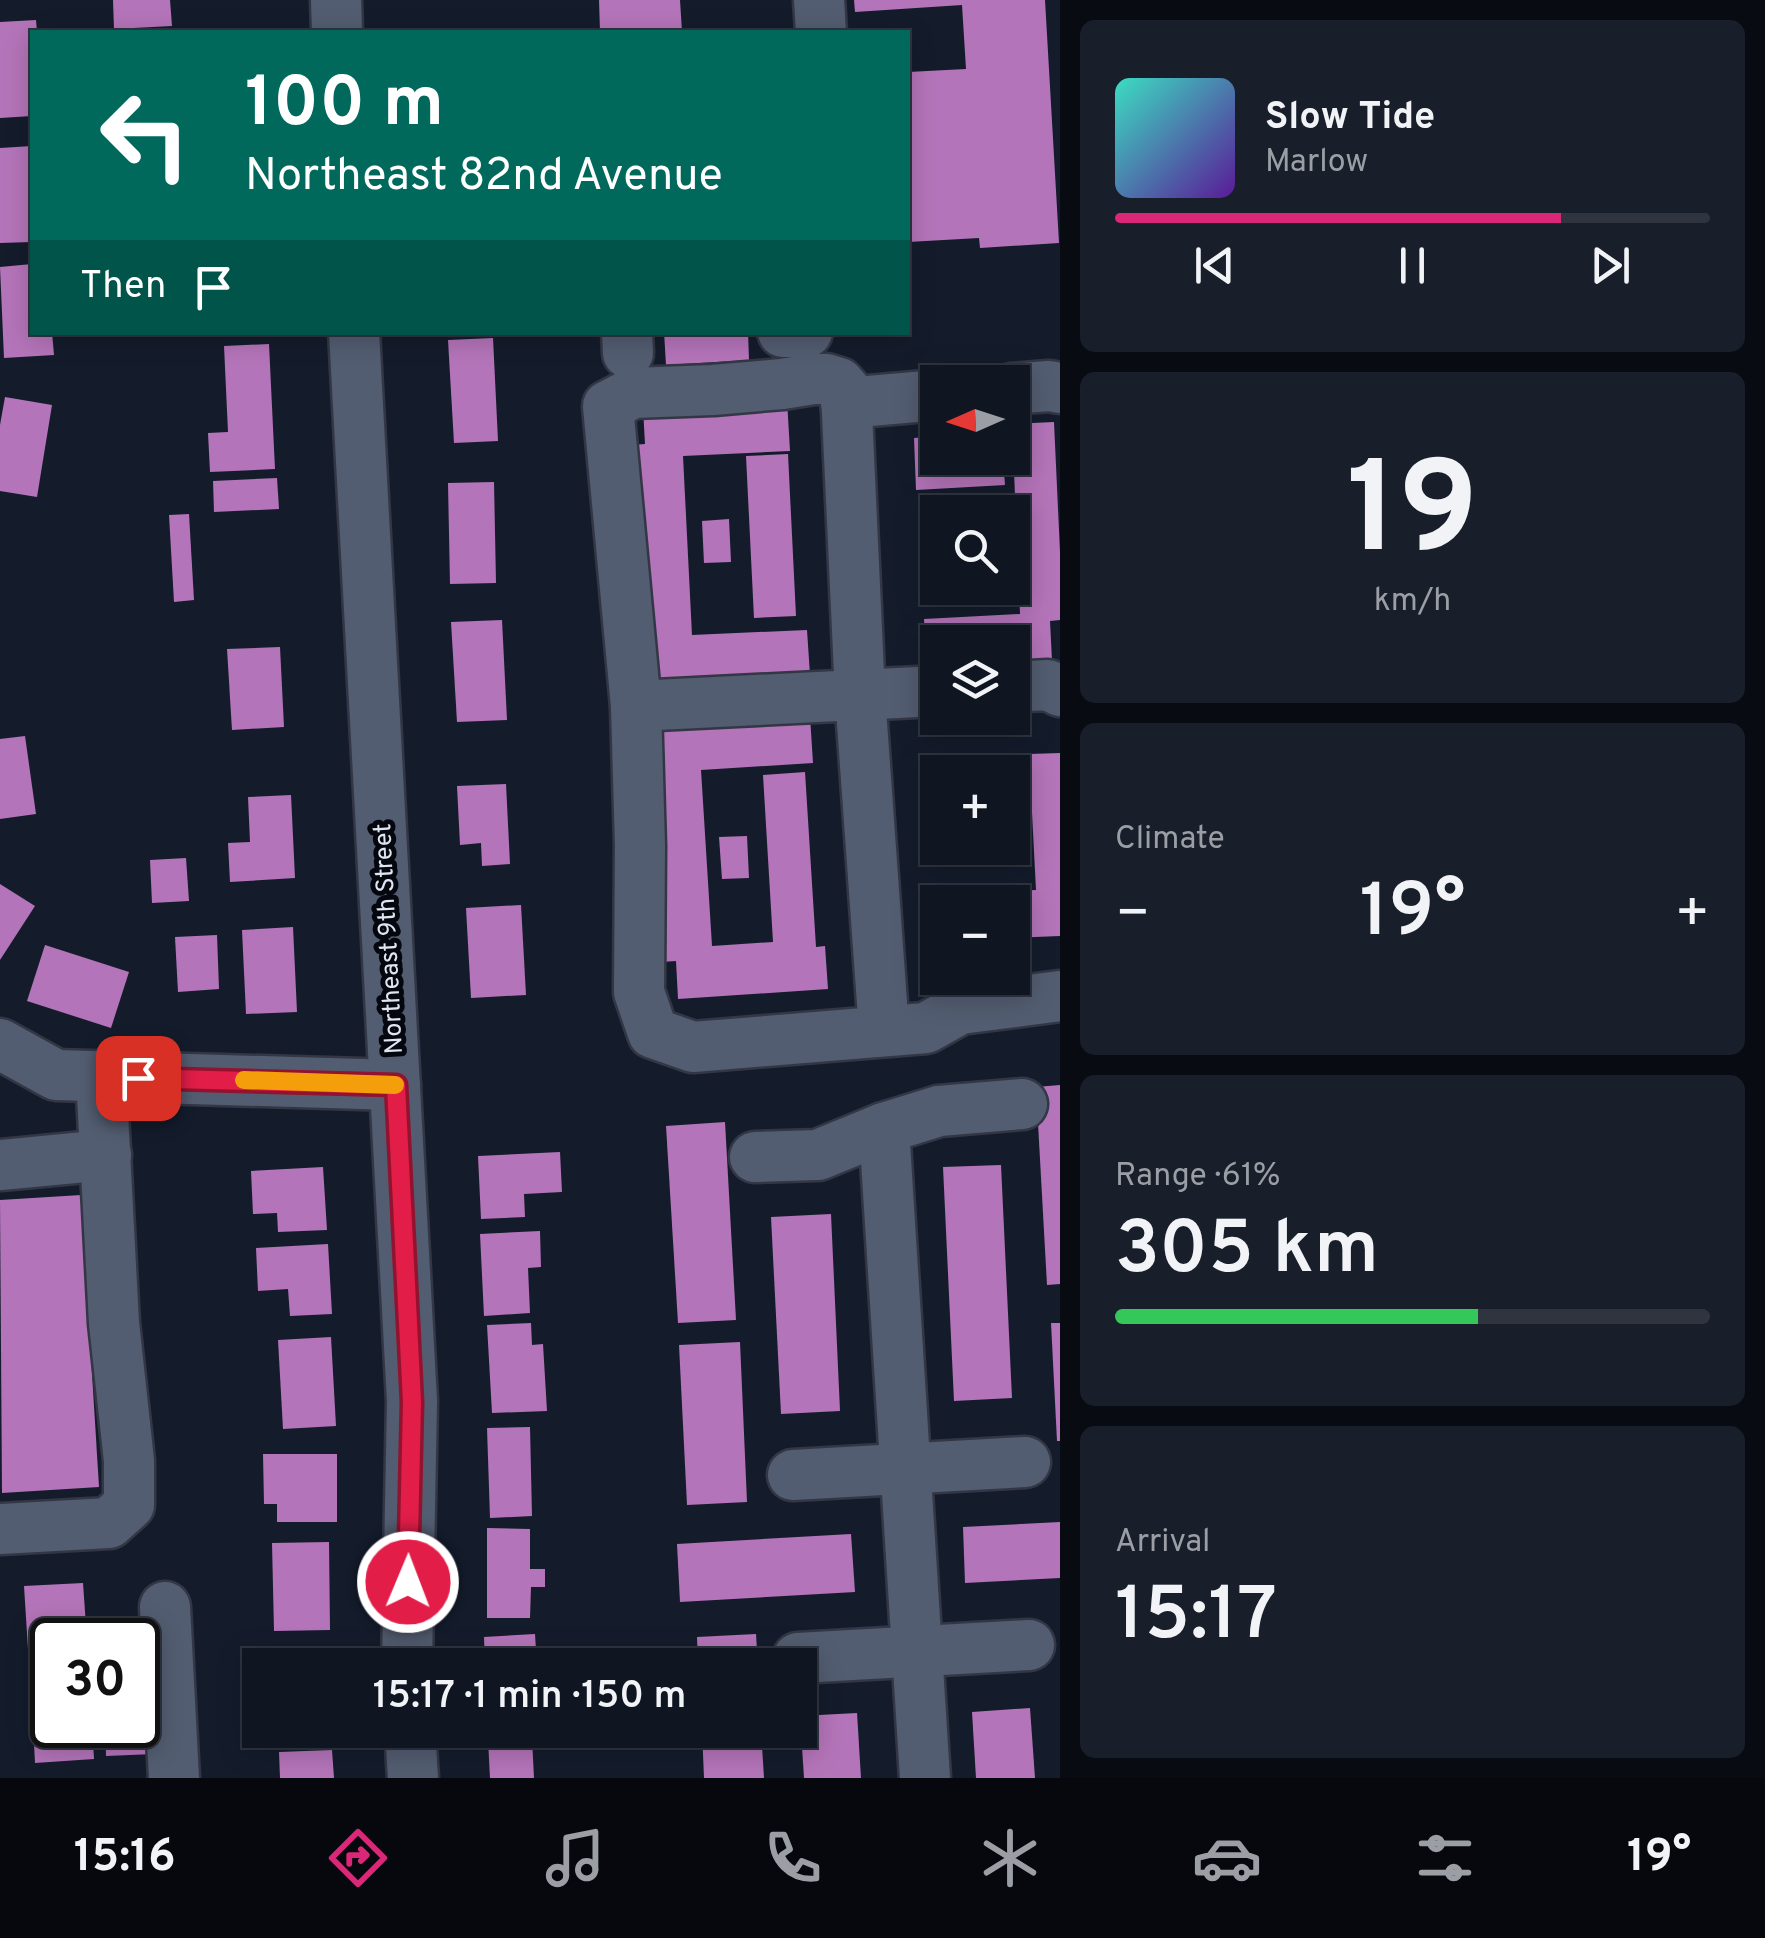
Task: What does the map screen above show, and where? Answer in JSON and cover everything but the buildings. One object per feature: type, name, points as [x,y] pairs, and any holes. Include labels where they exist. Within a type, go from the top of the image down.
[{"type":"street","points":[[336,0],[337,30]]},
{"type":"street","points":[[819,0],[821,30]]},
{"type":"street","name":"Northeast 9th Street","points":[[354,335],[412,1402],[407,1648]]},
{"type":"street","points":[[884,1031],[860,694],[846,391],[839,383],[813,379],[730,389],[633,394],[608,406],[636,706],[639,992],[653,1033],[693,1047],[926,1028],[960,1010],[1060,996]]},
{"type":"street","points":[[1030,388],[1060,388]]},
{"type":"street","points":[[846,402],[920,396]]},
{"type":"street","points":[[1030,686],[1048,686],[1060,691]]},
{"type":"street","points":[[636,706],[920,692]]},
{"type":"street","points":[[0,1044],[56,1075],[396,1085]]},
{"type":"street","points":[[0,1529],[109,1522],[129,1505],[129,1461],[114,1324],[102,1076]]},
{"type":"street","points":[[755,1157],[818,1155],[938,1111],[1022,1104]]},
{"type":"street","points":[[884,1128],[924,1778]]},
{"type":"street","points":[[0,1165],[106,1155]]},
{"type":"street","points":[[793,1475],[1025,1462]]},
{"type":"street","points":[[165,1607],[174,1778]]},
{"type":"street","points":[[817,1657],[1030,1645]]},
{"type":"street","points":[[411,1748],[413,1778]]},
{"type":"slow traffic","points":[[244,1080],[395,1085]]},
{"type":"route","points":[[138,1078],[396,1085],[412,1402],[408,1582]]}]
